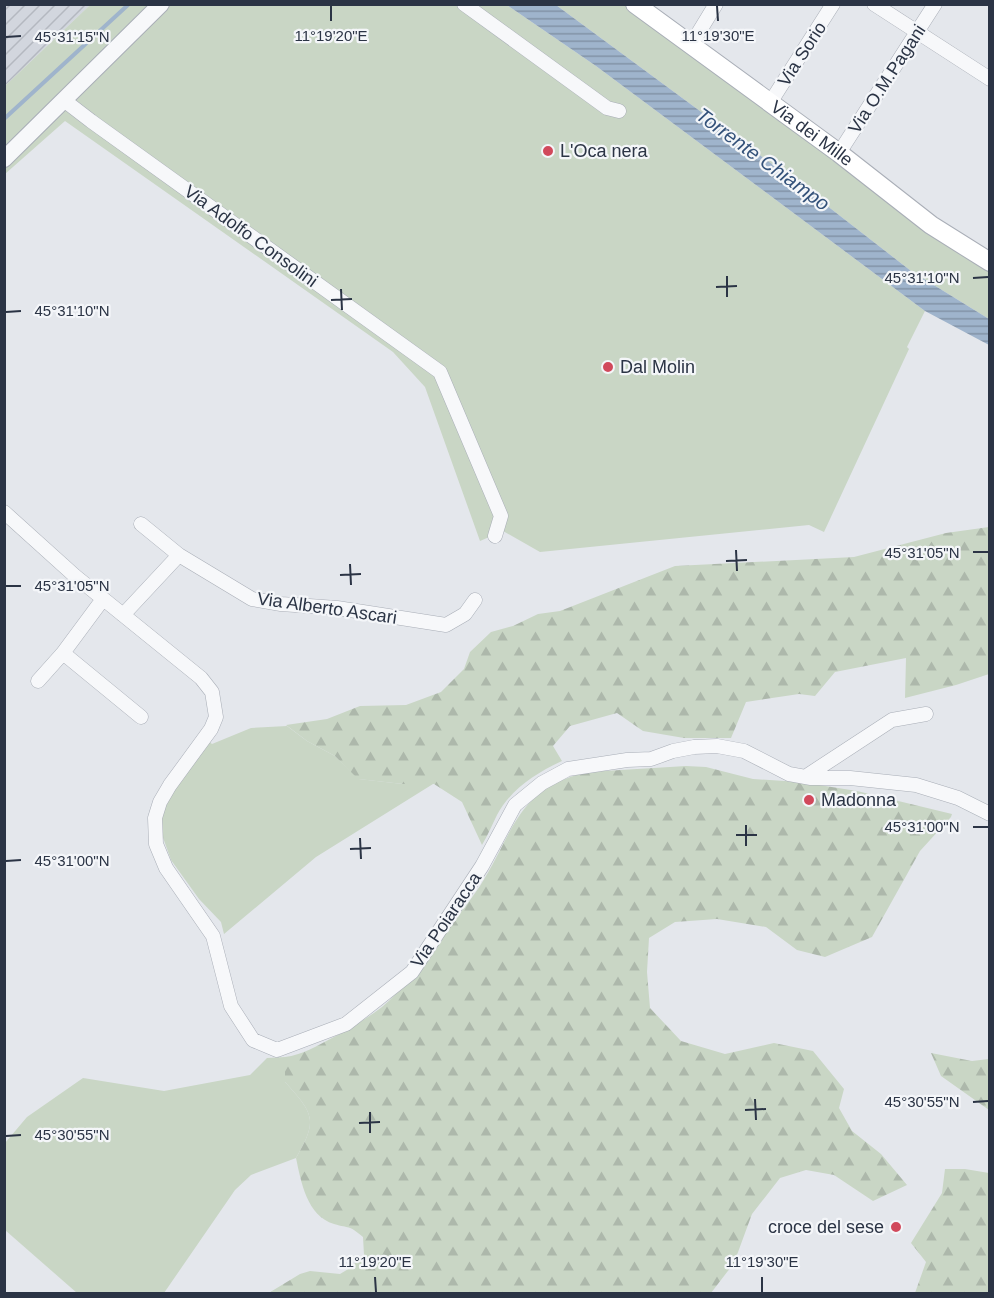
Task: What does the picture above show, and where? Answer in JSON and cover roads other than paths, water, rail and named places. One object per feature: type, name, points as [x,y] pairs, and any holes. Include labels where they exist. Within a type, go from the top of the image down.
[{"type":"main road","name":"Via dei Mille","points":[[635,4],[839,153],[931,225],[990,262]]},
{"type":"street","points":[[4,159],[161,4]]},
{"type":"street","points":[[464,4],[607,108],[619,111]]},
{"type":"street","points":[[691,45],[716,4]]},
{"type":"street","name":"Via Sorio","points":[[770,103],[833,4]]},
{"type":"street","points":[[873,4],[990,79]]},
{"type":"street","name":"Via O.M.Pagani","points":[[839,153],[935,4]]},
{"type":"street","name":"Via Adolfo Consolini","points":[[65,100],[440,372],[501,516],[495,536]]},
{"type":"street","name":"Via Poiaracca","points":[[4,512],[103,599],[201,678],[212,692],[216,717],[211,729],[160,802],[155,818],[156,844],[166,868],[213,936],[231,1006],[253,1040],[277,1050],[346,1024],[411,972],[482,866],[514,805],[542,783],[568,769],[627,760],[651,759],[693,747],[717,746],[744,751],[789,774],[916,785],[958,798],[990,814]]},
{"type":"street","name":"Via Alberto Ascari","points":[[141,524],[179,555],[252,599],[281,604],[337,608],[446,625],[465,614],[475,600]]},
{"type":"street","points":[[123,615],[179,555]]},
{"type":"street","points":[[38,681],[103,599]]},
{"type":"street","points":[[63,652],[141,717]]},
{"type":"street","points":[[805,777],[892,720],[926,714]]},
{"type":"water","name":"Torrente Chiampo","points":[[507,5],[556,5],[799,184],[911,271],[989,319],[989,345],[925,311],[596,66]]},
{"type":"waterway","points":[[4,119],[129,4]]},
{"type":"place","name":"L'Oca nera","points":[[548,151]]},
{"type":"place","name":"Dal Molin","points":[[608,367]]},
{"type":"place","name":"Madonna","points":[[809,800]]},
{"type":"place","name":"croce del sese","points":[[896,1227]]}]
